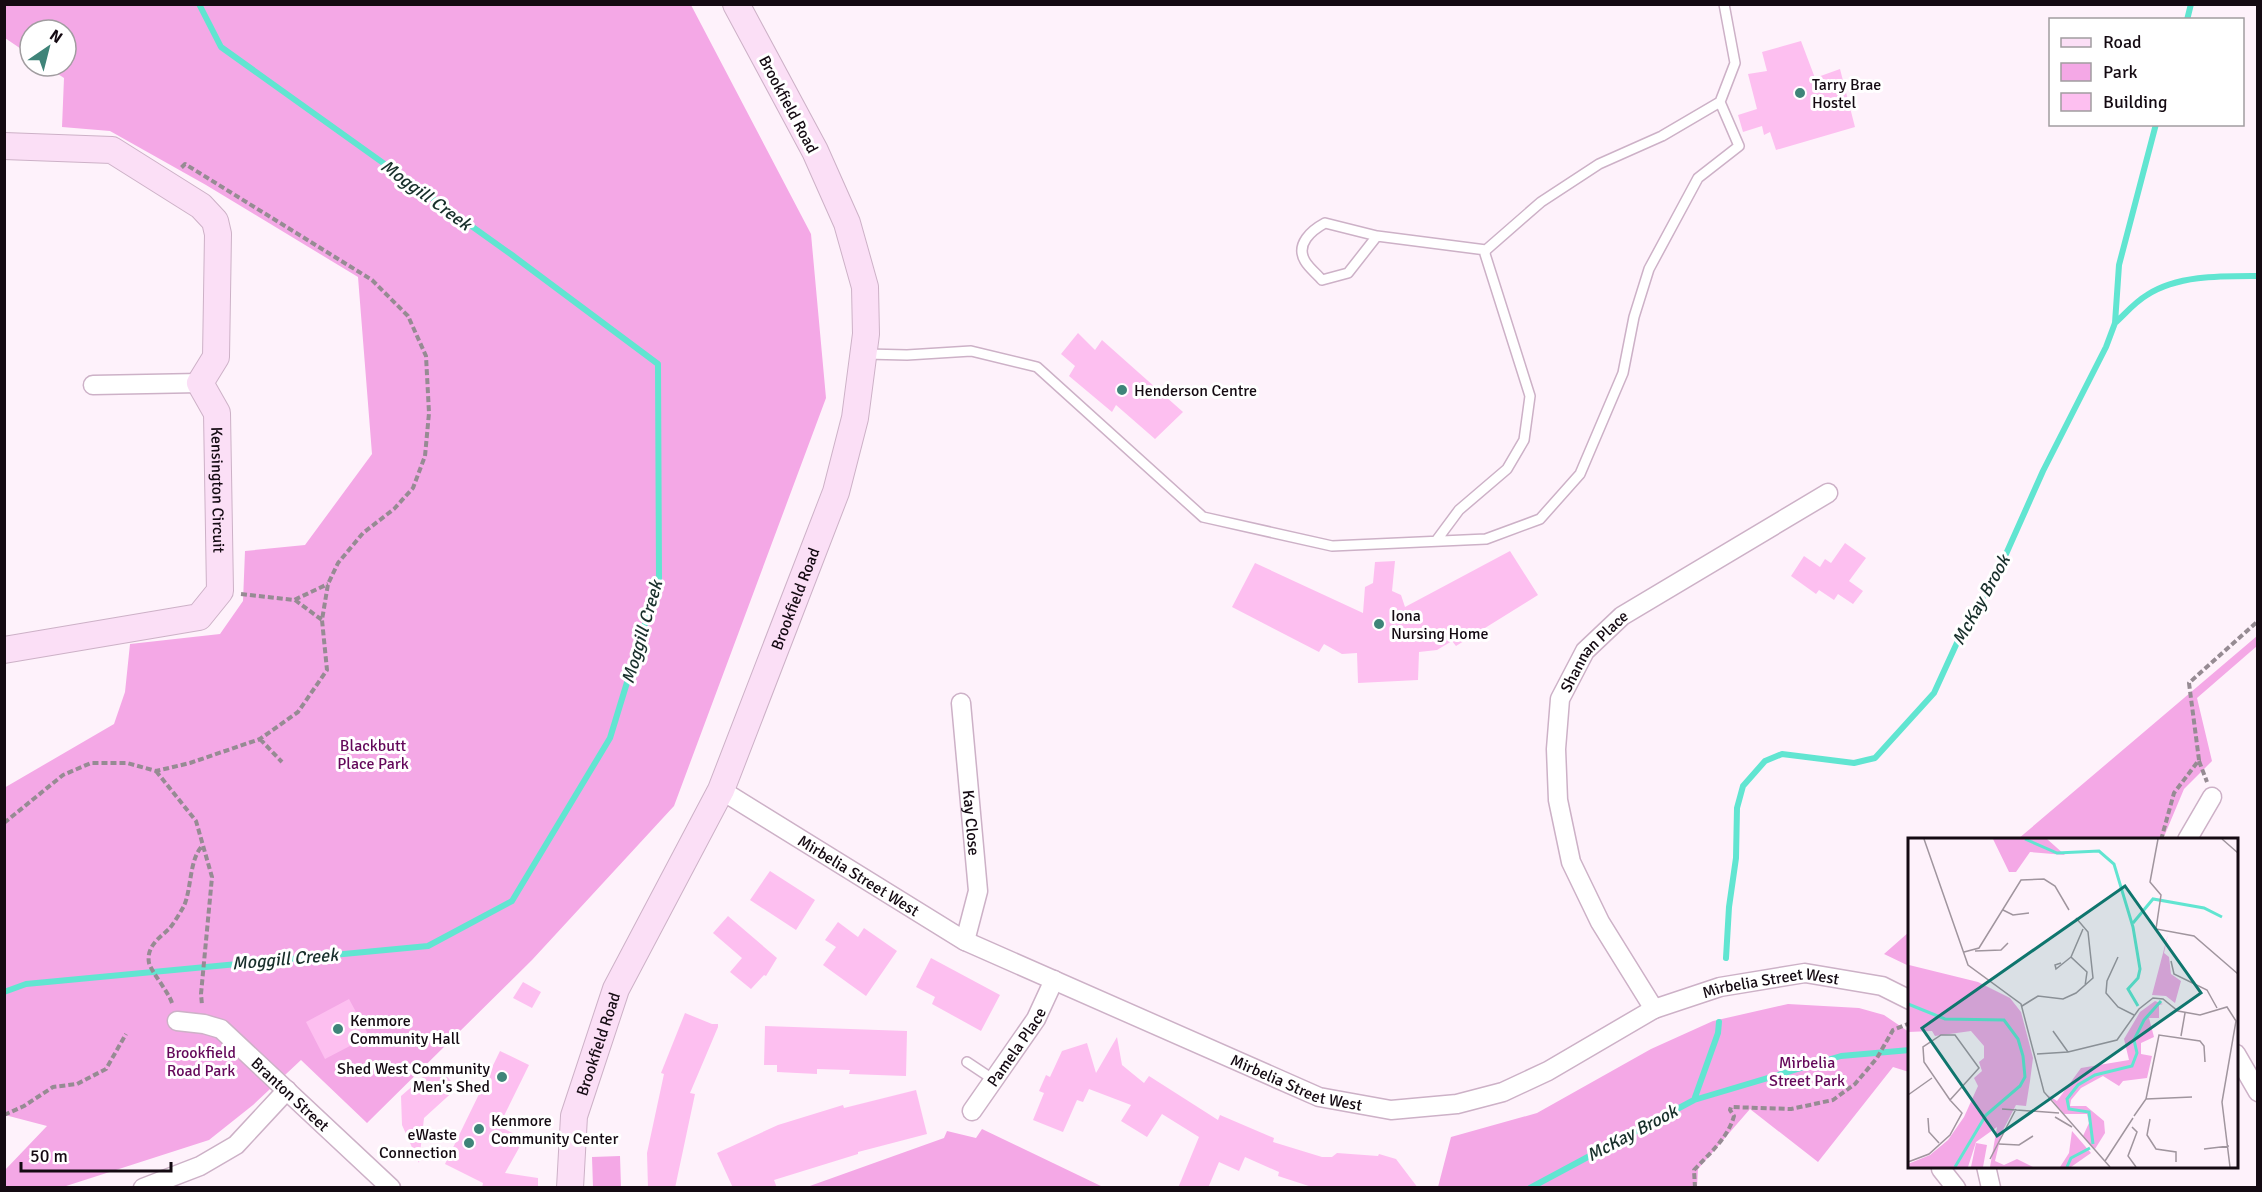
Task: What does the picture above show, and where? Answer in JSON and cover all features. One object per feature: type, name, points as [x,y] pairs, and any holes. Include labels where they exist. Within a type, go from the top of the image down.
[{"type":"main road","name":"Brookfield Road","points":[[570,1188],[574,1116],[616,990],[721,790],[836,492],[855,418],[864,354],[865,287],[847,223],[815,151],[736,4]]},
{"type":"main road","points":[[4,146],[112,150],[201,206],[215,221],[218,234],[216,357],[200,383]]},
{"type":"main road","name":"Kensington Circuit","points":[[200,383],[217,413],[220,591]]},
{"type":"main road","points":[[4,650],[199,617],[220,591]]},
{"type":"street","points":[[93,385],[200,383]]},
{"type":"street","name":"Shannan Place","points":[[1654,1010],[1600,922],[1571,862],[1558,800],[1556,749],[1560,699],[1585,651],[1622,616],[1828,493]]},
{"type":"street","name":"Kay Close","points":[[961,703],[978,891],[965,941]]},
{"type":"street","name":"Mirbelia Street West","points":[[721,790],[965,941],[1319,1097],[1391,1110],[1457,1104],[1503,1092],[1548,1071],[1654,1010],[1720,987],[1805,973],[1882,986],[1908,999]]},
{"type":"street","points":[[2188,838],[2212,797]]},
{"type":"street","name":"Pamela Place","points":[[972,1111],[1036,1019],[1054,980]]},
{"type":"street","name":"Branton Street","points":[[177,1021],[204,1024],[221,1029],[392,1188]]},
{"type":"street","points":[[2238,1057],[2258,1092]]},
{"type":"street","points":[[143,1188],[200,1166],[236,1145],[287,1090]]},
{"type":"street","points":[[1942,1168],[1956,1188]]},
{"type":"street","points":[[1986,1168],[1990,1188]]},
{"type":"lane","points":[[1436,541],[1459,510],[1507,469],[1524,440],[1530,396],[1485,254],[1486,250],[1541,202],[1599,164],[1662,136],[1720,102],[1735,63],[1724,4]]},
{"type":"lane","points":[[864,354],[907,355],[971,351],[1037,367],[1203,517],[1332,546],[1486,539],[1540,519],[1580,474],[1623,373],[1634,317],[1648,269],[1698,178],[1739,146],[1720,102]]},
{"type":"lane","points":[[1377,236],[1348,273],[1322,280],[1304,260],[1303,244],[1310,231],[1325,223],[1377,236],[1486,250]]},
{"type":"lane","points":[[968,1062],[994,1080]]},
{"type":"path","points":[[4,823],[63,775],[91,763],[127,763],[156,771],[190,763],[260,739],[298,712],[327,670],[322,620],[328,584],[338,563],[363,533],[394,509],[413,488],[425,456],[429,413],[426,356],[408,316],[372,280],[185,164],[166,183]]},
{"type":"path","points":[[294,600],[328,584]]},
{"type":"path","points":[[220,591],[294,600],[322,620]]},
{"type":"path","points":[[2162,838],[2174,793],[2199,760],[2189,683],[2258,621]]},
{"type":"path","points":[[260,739],[282,762]]},
{"type":"path","points":[[156,771],[196,821],[212,877],[201,994]]},
{"type":"path","points":[[177,1021],[170,998],[149,964],[150,949],[159,936],[170,928],[183,906],[190,889],[196,851],[203,845]]},
{"type":"path","points":[[1695,1188],[1694,1170],[1732,1125],[1734,1116],[1730,1110],[1731,1107],[1791,1109],[1833,1100],[1855,1084],[1877,1058],[1893,1030],[1908,1024]]},
{"type":"path","points":[[4,1115],[24,1106],[53,1087],[77,1084],[106,1069],[126,1034]]},
{"type":"green space","points":[[5,5],[691,5],[811,234],[826,398],[674,806],[532,960],[367,1123],[301,1060],[253,1105],[209,1140],[63,1187],[5,1188],[5,1170],[47,1126],[5,1115],[4,788],[114,724],[125,692],[130,644],[220,634],[243,601],[245,551],[305,545],[372,454],[358,277],[206,185],[110,131],[62,127],[64,78],[78,78],[78,18],[18,18],[18,47],[5,38]]},
{"type":"green space","points":[[2257,636],[2257,646],[2197,698],[2212,761],[2184,789],[2163,838],[2019,838]]},
{"type":"green space","points":[[1908,933],[1908,966],[1884,954]]},
{"type":"green space","name":"Mirbelia Street Park","points":[[1788,1004],[1859,1008],[1884,1015],[1908,1031],[1908,1072],[1893,1067],[1818,1162],[1750,1109],[1698,1169],[1697,1187],[1438,1187],[1451,1137],[1537,1113],[1651,1049],[1713,1021]]},
{"type":"green space","points":[[982,1129],[1103,1187],[807,1187],[944,1138],[947,1131],[976,1138]]},
{"type":"green space","points":[[620,1156],[621,1187],[593,1187],[592,1157]]},
{"type":"building","name":"Tarry Brae Hostel","points":[[1801,41],[1815,78],[1840,69],[1855,127],[1776,150],[1770,132],[1764,135],[1762,126],[1743,132],[1738,115],[1757,109],[1748,74],[1767,71],[1762,52]]},
{"type":"building","name":"Henderson Centre","points":[[1078,333],[1095,350],[1102,340],[1183,412],[1155,439],[1116,405],[1112,412],[1069,376],[1075,366],[1061,354]]},
{"type":"building","points":[[1845,543],[1866,558],[1849,581],[1863,591],[1853,604],[1838,594],[1834,600],[1819,590],[1816,594],[1791,576],[1804,556],[1820,567],[1825,559],[1831,563]]},
{"type":"building","name":"Iona Nursing Home","points":[[1510,551],[1538,595],[1456,646],[1452,641],[1437,650],[1419,652],[1418,680],[1358,683],[1357,653],[1342,654],[1324,644],[1319,652],[1232,607],[1255,563],[1363,613],[1365,587],[1373,583],[1375,562],[1395,561],[1392,591],[1401,595],[1405,607]]},
{"type":"building","points":[[770,871],[815,900],[796,930],[750,900]]},
{"type":"building","points":[[728,916],[777,958],[766,976],[764,975],[751,989],[730,972],[742,958],[713,933]]},
{"type":"building","points":[[838,922],[858,937],[864,928],[897,951],[866,996],[823,965],[836,947],[825,940]]},
{"type":"building","points":[[931,958],[1000,995],[981,1031],[932,1004],[935,997],[916,987]]},
{"type":"building","points":[[523,982],[541,992],[532,1008],[513,998]]},
{"type":"building","name":"Kenmore Community Hall","points":[[349,999],[369,1036],[325,1059],[306,1022]]},
{"type":"building","points":[[685,1013],[712,1024],[718,1024],[718,1027],[690,1093],[695,1094],[675,1188],[648,1188],[647,1153],[664,1074],[661,1073]]},
{"type":"building","points":[[765,1026],[907,1031],[906,1076],[849,1074],[850,1070],[817,1069],[817,1074],[777,1072],[777,1065],[764,1065]]},
{"type":"building","points":[[1117,1037],[1122,1065],[1144,1083],[1149,1076],[1218,1120],[1220,1115],[1274,1138],[1273,1142],[1322,1157],[1332,1157],[1337,1153],[1378,1156],[1379,1154],[1396,1159],[1418,1188],[1315,1188],[1278,1176],[1279,1172],[1245,1157],[1239,1171],[1219,1162],[1208,1188],[1178,1188],[1199,1137],[1162,1114],[1147,1137],[1121,1121],[1131,1105],[1089,1089],[1083,1102],[1077,1100],[1063,1132],[1033,1120],[1044,1093],[1039,1091],[1046,1075],[1050,1077],[1062,1051],[1087,1043],[1096,1073]]},
{"type":"building","points":[[500,1051],[529,1065],[499,1126],[524,1139],[505,1173],[538,1178],[538,1188],[482,1188],[483,1183],[445,1164]]},
{"type":"building","points":[[437,1065],[457,1088],[424,1118],[419,1163],[402,1125],[401,1096]]},
{"type":"building","points":[[916,1090],[927,1134],[858,1152],[858,1154],[774,1180],[777,1188],[733,1188],[717,1153],[778,1125],[843,1105],[844,1108]]},
{"type":"waterway","name":"Moggill Creek","points":[[4,992],[26,984],[428,946],[512,901],[610,738],[659,578],[658,364],[512,255],[221,47],[199,4]]},
{"type":"waterway","name":"McKay Brook","points":[[2188,18],[2191,4]]},
{"type":"waterway","name":"McKay Brook","points":[[1726,958],[1729,907],[1736,858],[1737,808],[1743,786],[1765,761],[1782,754],[1854,763],[1875,758],[1934,693],[1961,634],[1998,572],[2043,471],[2106,347],[2115,323],[2119,265],[2155,126]]},
{"type":"waterway","points":[[2115,323],[2134,305],[2159,288],[2201,278],[2258,276]]},
{"type":"waterway","name":"McKay Brook","points":[[1694,1100],[1718,1033],[1719,1022]]},
{"type":"waterway","points":[[1530,1188],[1694,1100],[1841,1056],[1908,1050]]},
{"type":"place","name":"Tarry Brae Hostel","points":[[1800,93]]},
{"type":"place","name":"Henderson Centre","points":[[1122,390]]},
{"type":"place","name":"Iona Nursing Home","points":[[1379,624]]},
{"type":"place","name":"Kenmore Community Hall","points":[[338,1029]]},
{"type":"place","name":"Shed West Community Men's Shed","points":[[502,1077]]},
{"type":"place","name":"Kenmore Community Center","points":[[479,1129]]},
{"type":"place","name":"eWaste Connection","points":[[469,1143]]},
{"type":"park label","name":"Blackbutt Place Park","points":[[373,754]]},
{"type":"park label","name":"Brookfield Road Park","points":[[201,1061]]}]
